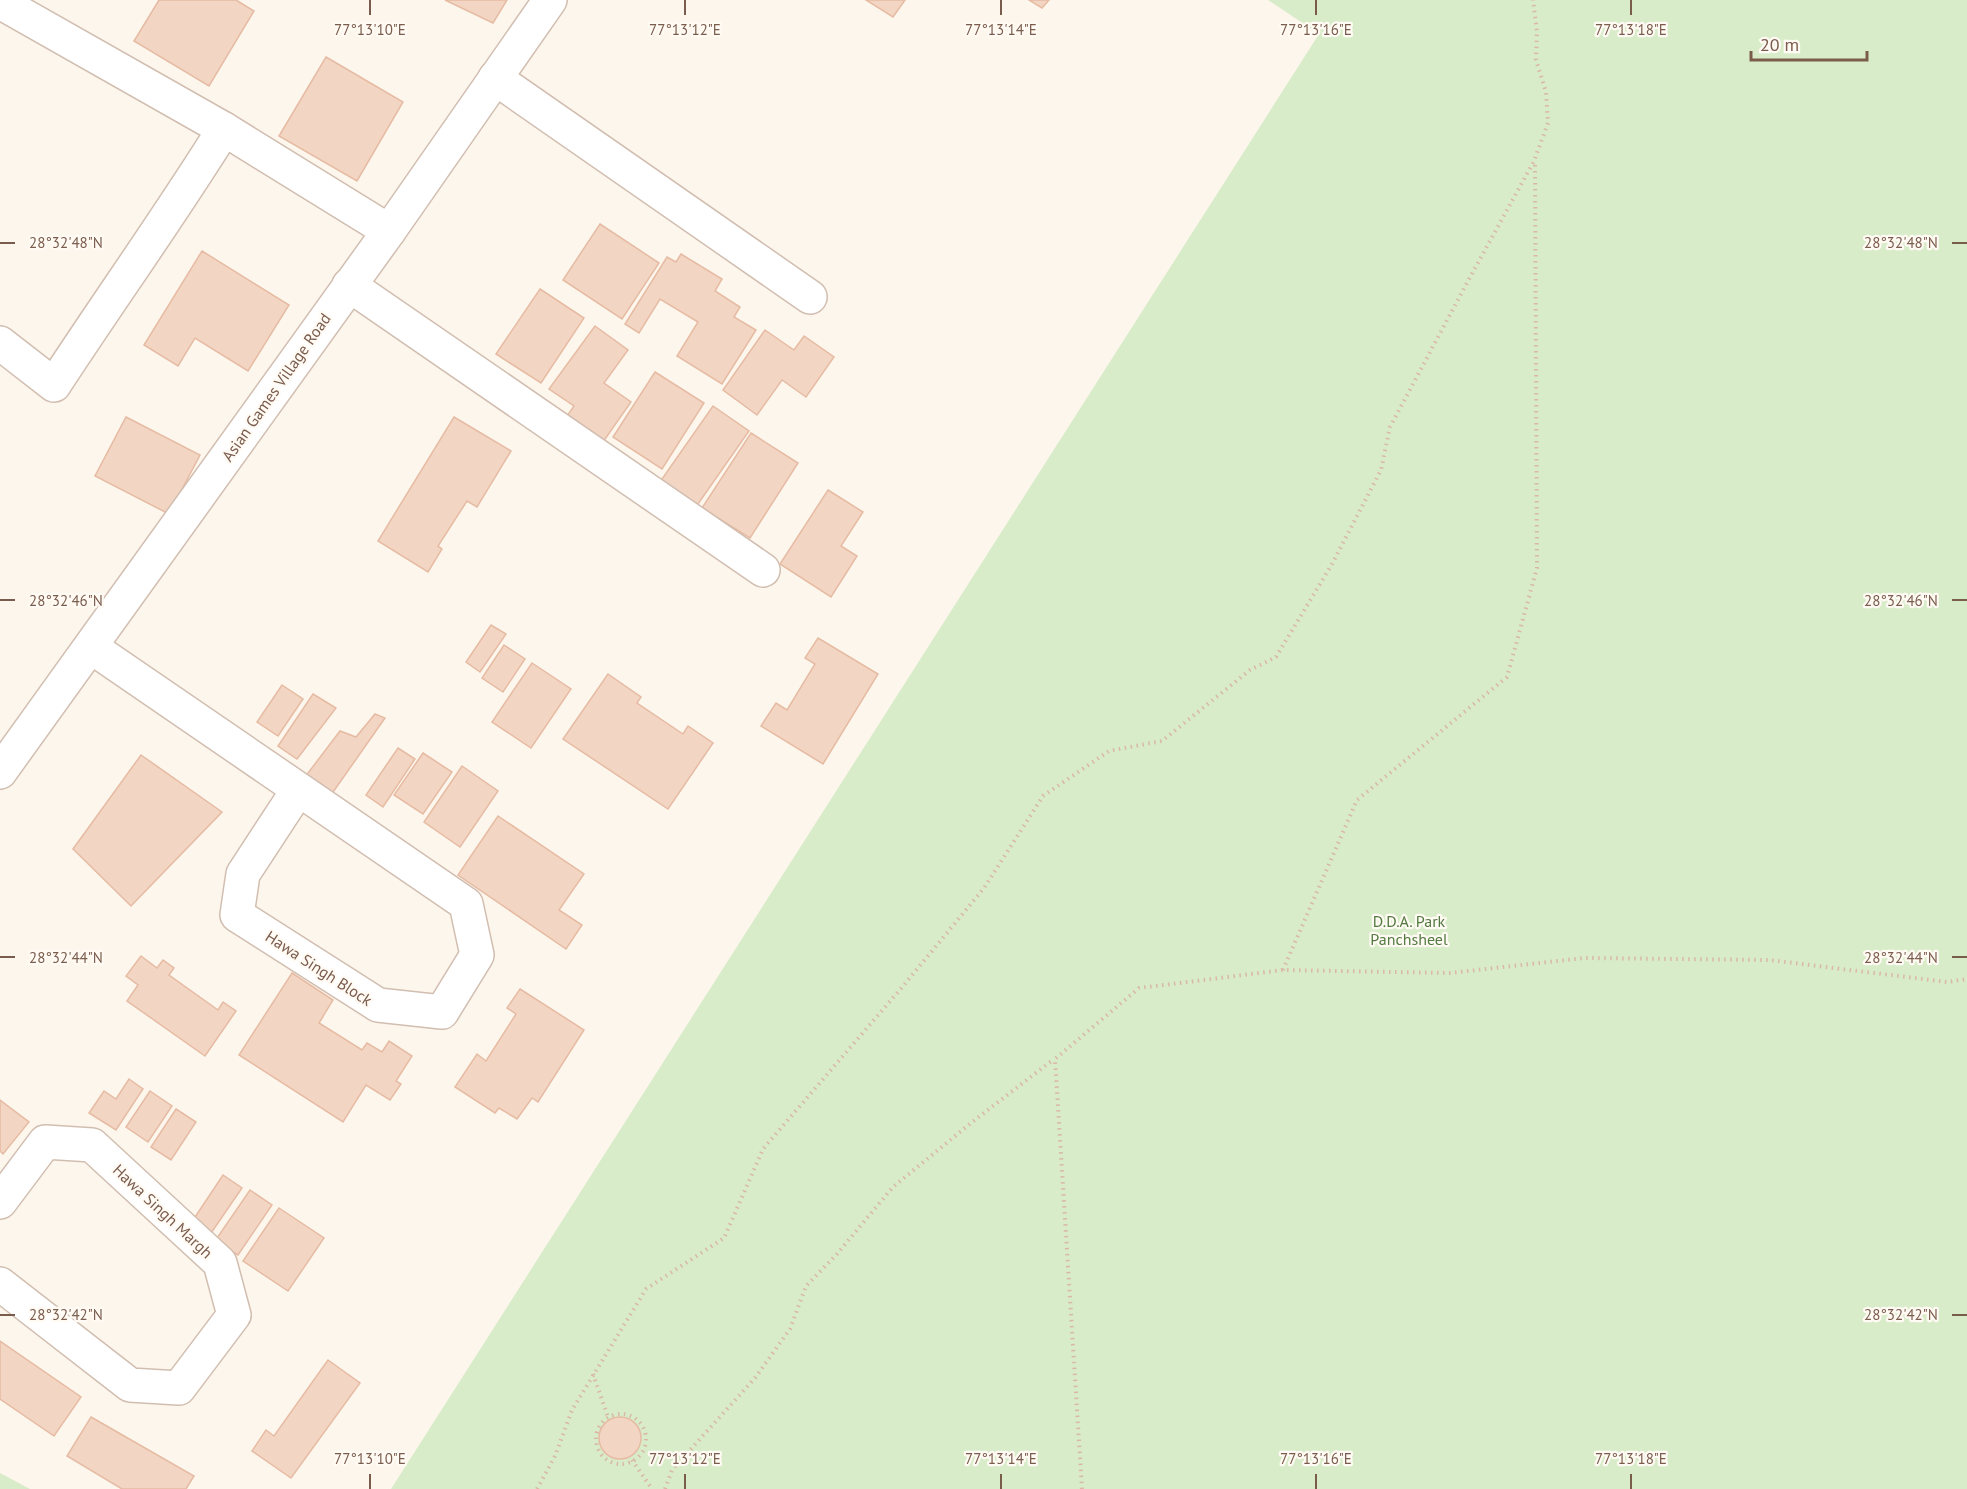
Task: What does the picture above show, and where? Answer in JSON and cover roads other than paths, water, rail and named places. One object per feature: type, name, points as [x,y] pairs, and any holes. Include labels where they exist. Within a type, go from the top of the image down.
[{"type":"street","name":"Asian Games Village Road","points":[[0,772],[389,231],[550,0]]},
{"type":"street","points":[[0,2],[224,129],[389,231]]},
{"type":"street","points":[[495,78],[810,297]]},
{"type":"street","points":[[0,342],[54,385],[119,285],[177,204],[224,129]]},
{"type":"street","points":[[349,285],[763,570]]},
{"type":"street","name":"Hawa Singh Block","points":[[91,647],[466,904],[477,955],[442,1012],[378,1005],[237,915],[243,874],[298,790]]},
{"type":"street","name":"Hawa Singh Margh","points":[[0,1202],[45,1142],[92,1145],[220,1263],[234,1315],[179,1388],[130,1385],[0,1284]]},
{"type":"park label","name":"D.D.A. Park Panchsheel","points":[[1409,930]]}]
